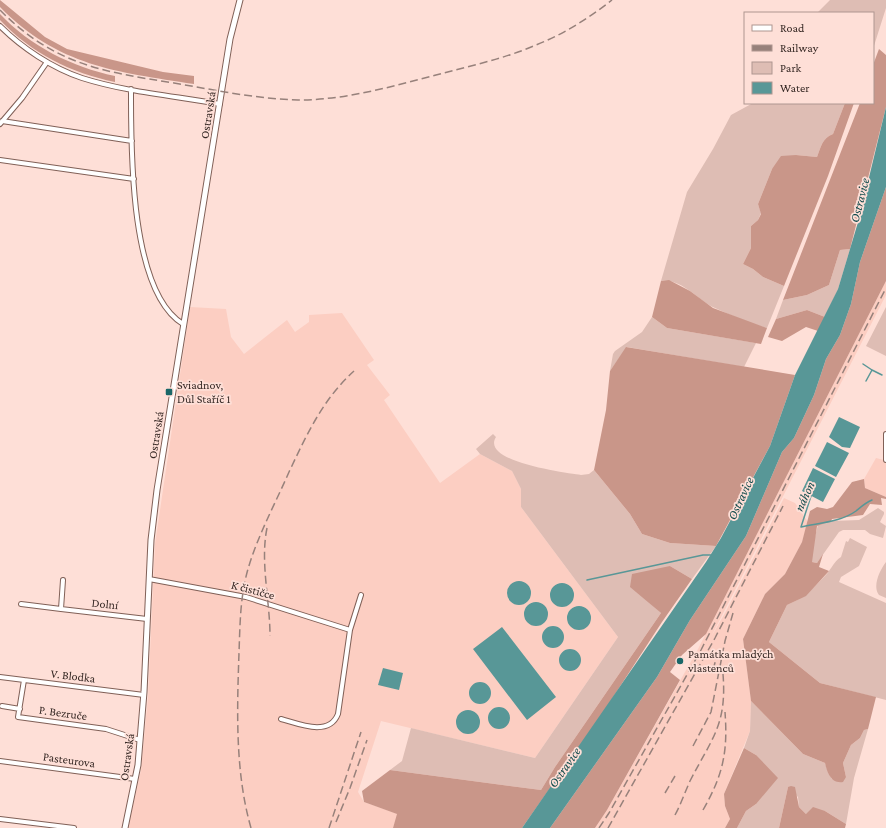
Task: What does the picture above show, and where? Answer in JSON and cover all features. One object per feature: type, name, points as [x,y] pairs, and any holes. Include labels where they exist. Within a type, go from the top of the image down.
[{"type":"street","name":"Ostravská","points":[[125,828],[135,779],[140,740],[144,695],[149,579],[157,490],[230,39],[240,0]]},
{"type":"street","points":[[0,26],[46,62],[82,78],[131,89],[220,104]]},
{"type":"street","points":[[1,122],[22,98],[46,62]]},
{"type":"street","points":[[131,89],[132,141],[138,230],[152,278],[165,308],[183,324]]},
{"type":"street","points":[[1,122],[132,141]]},
{"type":"street","points":[[0,160],[134,179]]},
{"type":"street","points":[[886,434],[886,460]]},
{"type":"street","name":"K čističce","points":[[149,579],[246,597],[350,630]]},
{"type":"street","points":[[61,609],[63,580]]},
{"type":"street","points":[[281,719],[318,728],[330,724],[336,719],[339,710],[350,630],[361,595]]},
{"type":"street","name":"Dolní","points":[[21,604],[147,619]]},
{"type":"street","name":"V. Blodka","points":[[0,677],[144,695]]},
{"type":"street","points":[[2,706],[20,709],[24,680]]},
{"type":"street","name":"P. Bezruče","points":[[20,709],[18,717],[106,729],[140,740]]},
{"type":"street","name":"Pasteurova","points":[[0,761],[135,779]]},
{"type":"street","points":[[0,819],[74,828]]},
{"type":"shaded area","points":[[0,0],[45,37],[67,49],[163,72],[194,76],[194,84],[114,70],[66,54],[44,42],[22,27],[0,7]]},
{"type":"shaded area","points":[[0,14],[25,36],[53,54],[83,67],[115,76],[115,82],[67,67],[38,52],[12,32],[0,20]]},
{"type":"shaded area","points":[[879,49],[886,55],[886,107],[850,249],[840,250],[829,285],[807,295],[783,300],[860,104],[874,104],[874,62]]},
{"type":"shaded area","points":[[845,104],[854,104],[828,176],[784,286],[763,277],[753,269],[743,264],[751,248],[751,226],[758,220],[761,214],[758,204],[772,169],[781,156],[796,155],[817,157],[824,140],[833,134]]},
{"type":"shaded area","points":[[886,187],[886,281],[706,634],[682,655],[670,672],[680,680],[607,810],[595,828],[550,828],[657,677],[690,620],[746,536],[782,452],[794,438],[814,395],[826,359],[840,335],[851,304],[860,262]]},
{"type":"shaded area","points":[[669,280],[690,291],[713,308],[767,328],[761,344],[667,328],[652,317],[661,281]]},
{"type":"shaded area","points":[[886,281],[886,295],[711,637],[725,613],[784,498],[795,503],[808,522],[802,542],[785,574],[765,594],[743,639],[751,701],[750,731],[724,794],[725,806],[730,819],[725,828],[595,828],[607,810],[698,649]]},
{"type":"shaded area","points":[[190,307],[226,309],[231,337],[244,354],[287,320],[295,332],[309,322],[309,315],[342,313],[374,360],[367,365],[390,395],[384,400],[440,483],[480,454],[512,471],[521,489],[521,507],[618,637],[535,758],[381,721],[358,792],[364,802],[398,814],[393,828],[128,828],[141,770],[148,697],[155,544]]},
{"type":"shaded area","points":[[807,310],[825,317],[818,331],[806,327],[782,341],[768,337],[776,319]]},
{"type":"shaded area","points":[[626,347],[795,375],[770,446],[716,546],[670,543],[642,534],[630,514],[594,470],[606,410],[610,371]]},
{"type":"shaded area","points":[[876,458],[884,460],[886,463],[886,497],[865,488],[864,479]]},
{"type":"shaded area","points":[[864,479],[865,488],[886,497],[886,499],[881,498],[882,505],[870,504],[863,515],[832,519],[831,521],[817,526],[812,562],[817,563],[823,554],[819,567],[829,571],[806,596],[787,605],[769,642],[820,683],[876,697],[868,729],[864,730],[860,738],[851,745],[843,763],[846,777],[843,782],[839,782],[830,777],[825,763],[803,754],[751,701],[743,639],[765,594],[785,574],[802,542],[810,511],[817,507],[827,509],[833,507],[852,482]]},
{"type":"shaded area","points":[[670,566],[692,579],[604,711],[522,828],[393,828],[397,814],[364,802],[362,791],[390,770],[541,790],[555,767],[661,613],[630,587],[632,574]]},
{"type":"shaded area","points":[[744,748],[756,755],[778,778],[756,804],[746,811],[737,828],[725,828],[730,819],[725,806],[724,794]]},
{"type":"shaded area","points":[[788,787],[795,787],[799,807],[806,814],[813,807],[825,811],[846,824],[845,828],[779,828]]},
{"type":"green space","points":[[830,0],[886,0],[886,8],[874,46],[874,12],[818,12]]},
{"type":"green space","points":[[751,104],[845,104],[833,134],[824,140],[817,157],[796,155],[772,169],[758,204],[761,213],[758,220],[751,226],[751,248],[743,264],[753,269],[763,277],[784,286],[767,328],[715,308],[683,286],[669,281],[661,281],[687,192],[713,149],[731,115]]},
{"type":"green space","points":[[850,249],[838,289],[825,317],[807,310],[776,319],[783,300],[807,295],[829,285],[840,250]]},
{"type":"green space","points":[[886,307],[886,356],[866,346]]},
{"type":"green space","points":[[652,317],[667,328],[756,343],[744,367],[627,347],[610,371],[613,354],[615,351],[642,332]]},
{"type":"green space","points":[[493,434],[496,437],[494,446],[501,453],[527,465],[581,475],[589,474],[594,470],[630,514],[642,534],[670,543],[716,546],[692,579],[670,566],[651,604],[661,613],[555,767],[541,790],[390,770],[402,761],[411,728],[535,758],[618,637],[521,507],[521,489],[512,471],[480,454],[476,449]]},
{"type":"green space","points":[[878,508],[884,512],[880,522],[886,526],[883,538],[870,534],[865,530],[843,530],[839,532],[817,563],[812,562],[812,548],[818,525],[832,521],[859,520]]},
{"type":"green space","points":[[850,538],[867,547],[859,566],[841,577],[839,582],[886,603],[886,700],[820,683],[769,642],[787,605],[806,594],[825,576],[841,557],[846,541],[848,542]]},
{"type":"green space","points":[[886,562],[886,598],[879,595],[876,587],[881,569]]},
{"type":"green space","points":[[751,701],[803,754],[825,763],[832,779],[846,777],[843,763],[851,745],[860,738],[864,730],[868,729],[854,778],[846,824],[825,811],[806,814],[799,807],[798,797],[788,787],[779,828],[737,828],[746,811],[756,804],[756,755],[744,748],[750,731]]},
{"type":"water","points":[[886,107],[886,187],[860,262],[851,304],[840,335],[826,359],[814,395],[794,438],[782,452],[746,536],[690,620],[657,677],[550,828],[522,828],[706,562],[721,538],[770,446],[795,375],[838,289],[859,219]]},
{"type":"water","points":[[839,417],[860,427],[850,448],[842,447],[829,437]]},
{"type":"water","points":[[827,442],[849,453],[836,477],[815,466]]},
{"type":"water","points":[[813,468],[835,479],[823,502],[802,491]]},
{"type":"water","points":[[519,581],[527,585],[531,593],[527,601],[519,605],[511,601],[507,593],[511,585]]},
{"type":"water","points":[[562,583],[570,587],[574,595],[570,603],[562,607],[554,603],[550,595],[554,587]]},
{"type":"water","points":[[536,602],[544,606],[548,614],[544,622],[536,626],[528,622],[524,614],[528,606]]},
{"type":"water","points":[[579,606],[587,610],[591,618],[587,626],[579,630],[571,626],[567,618],[571,610]]},
{"type":"water","points":[[549,626],[557,626],[564,633],[564,641],[557,648],[549,648],[542,641],[542,633]]},
{"type":"water","points":[[502,627],[556,697],[527,720],[473,649]]},
{"type":"water","points":[[566,649],[574,649],[581,656],[581,664],[574,671],[566,671],[559,664],[559,656]]},
{"type":"water","points":[[383,668],[403,673],[399,690],[378,685]]},
{"type":"water","points":[[476,682],[484,682],[491,689],[491,697],[484,704],[476,704],[469,697],[469,689]]},
{"type":"water","points":[[495,707],[503,707],[510,714],[510,722],[503,729],[495,729],[488,722],[488,714]]},
{"type":"water","points":[[468,710],[476,714],[480,722],[476,730],[468,734],[460,730],[456,722],[460,714]]},
{"type":"waterway","name":"náhon","points":[[863,364],[872,370],[866,381]]},
{"type":"waterway","points":[[872,370],[882,375]]},
{"type":"waterway","points":[[811,496],[801,527],[843,518],[872,500]]},
{"type":"waterway","points":[[587,580],[703,555],[711,555]]},
{"type":"railway","points":[[0,10],[40,43],[80,63],[124,75],[236,94],[298,100],[333,98],[367,92],[512,54],[546,41],[566,31],[612,0]]},
{"type":"railway","points":[[599,828],[609,813],[701,650],[886,288]]},
{"type":"railway","points":[[251,828],[242,785],[238,741],[240,622],[245,580],[252,556],[262,532],[309,431],[333,393],[354,371]]},
{"type":"railway","points":[[608,828],[715,638],[783,506]]},
{"type":"railway","points":[[267,528],[265,541],[265,568],[270,636]]},
{"type":"railway","points":[[693,746],[711,712],[725,641],[733,613]]},
{"type":"railway","points":[[713,670],[719,648]]},
{"type":"railway","points":[[675,815],[690,781],[711,742],[720,719],[723,706],[723,674]]},
{"type":"railway","points":[[703,810],[715,786],[723,763],[726,739],[725,712]]},
{"type":"railway","points":[[329,828],[361,732]]},
{"type":"railway","points":[[336,822],[367,740]]},
{"type":"railway","points":[[665,793],[675,776]]},
{"type":"place","name":"Sviadnov, Důl Staříč 1","points":[[169,392]]},
{"type":"place","name":"Památka mladých vlastenců","points":[[680,661]]},
{"type":"water label","name":"Ostravice","points":[[859,200]]},
{"type":"water label","name":"Ostravice","points":[[740,498]]},
{"type":"water label","name":"Ostravice","points":[[564,767]]}]
